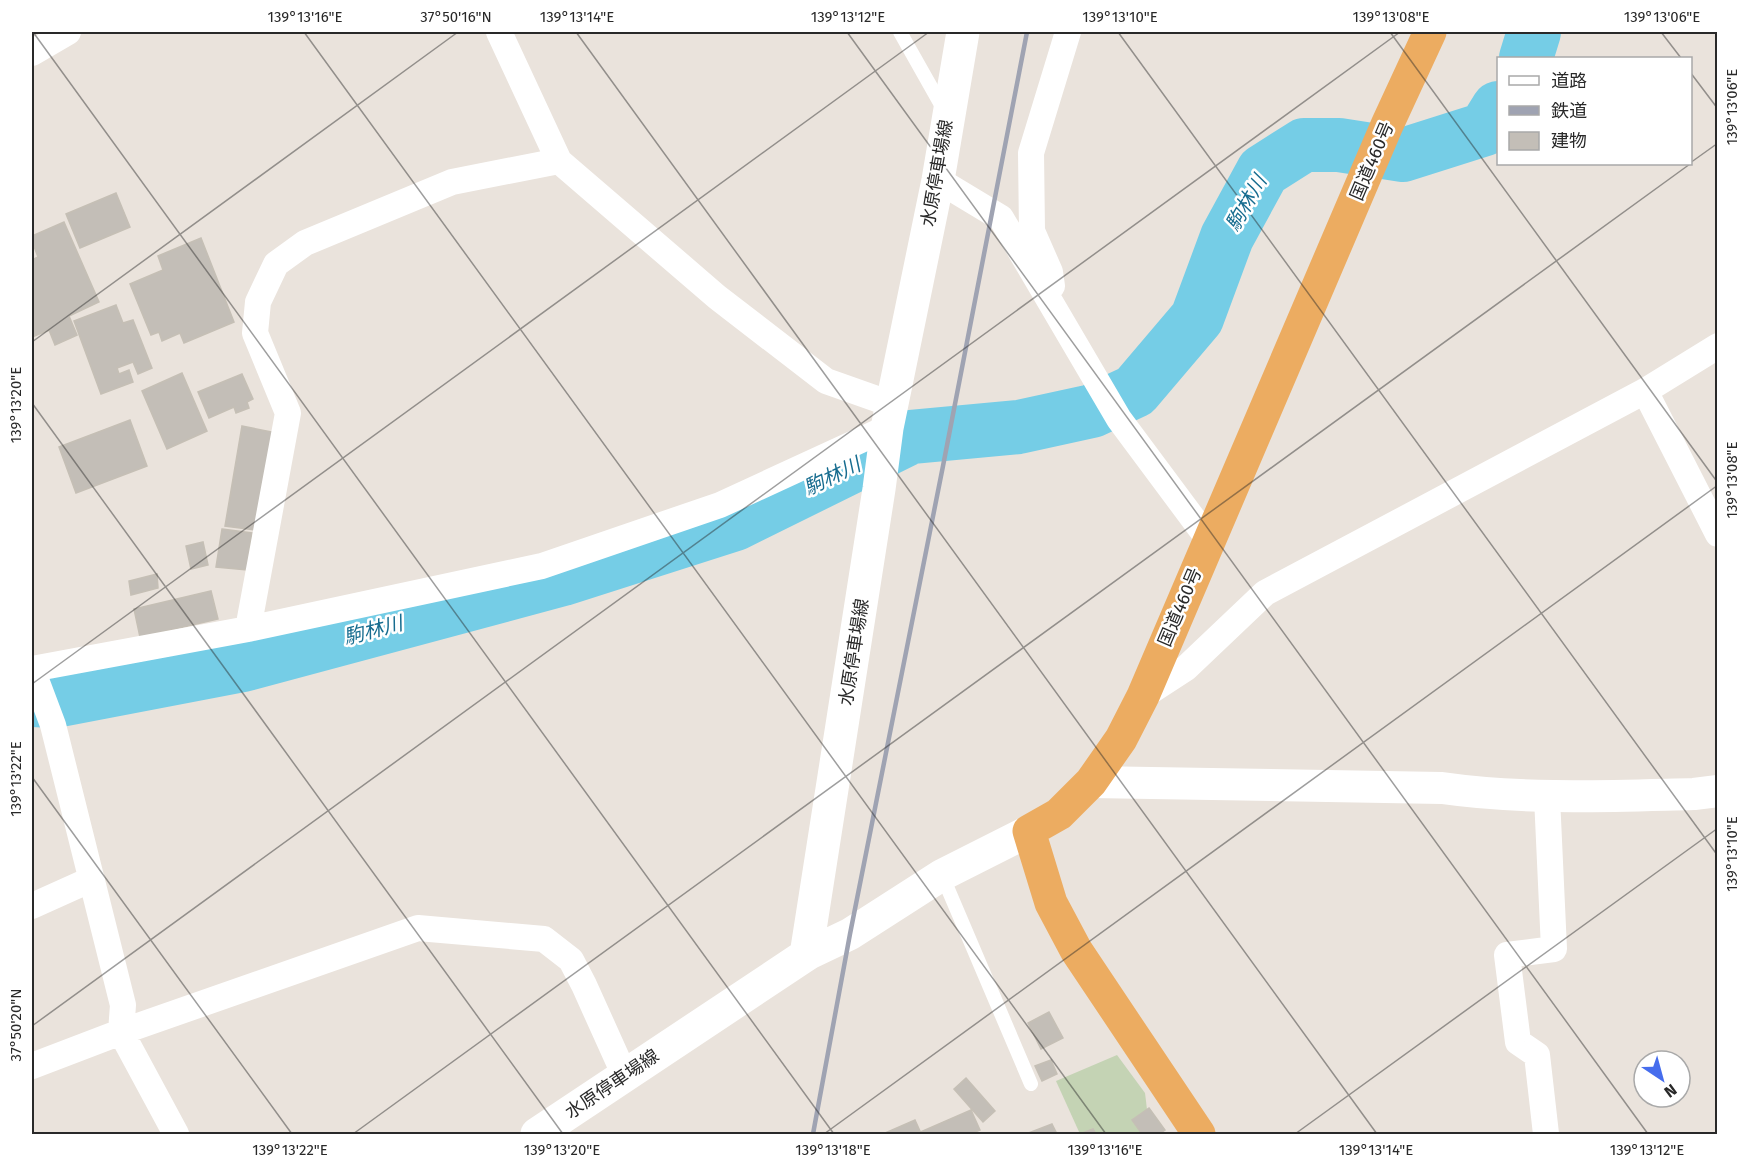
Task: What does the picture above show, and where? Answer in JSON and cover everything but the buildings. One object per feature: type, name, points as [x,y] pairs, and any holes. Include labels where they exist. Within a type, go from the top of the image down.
[{"type":"highway","name":"国道460号","points":[[1029,831],[1059,814],[1091,782],[1121,740],[1143,696],[1362,184],[1430,32]]},
{"type":"highway","points":[[1029,831],[1051,903],[1076,950],[1199,1134]]},
{"type":"main road","name":"水原停車場線","points":[[537,1134],[806,955],[889,416],[938,180],[963,32]]},
{"type":"street","points":[[32,53],[68,32]]},
{"type":"street","points":[[499,32],[559,161],[717,297],[826,381],[889,416]]},
{"type":"street","points":[[1056,312],[1050,272],[1032,231],[1031,153],[1068,32]]},
{"type":"street","points":[[248,629],[288,413],[255,333],[258,302],[276,264],[305,243],[452,182],[559,161]]},
{"type":"street","points":[[938,180],[1001,218],[1119,419],[1209,540]]},
{"type":"street","points":[[1143,696],[1186,668],[1265,593],[1645,391],[1718,346]]},
{"type":"street","points":[[1645,391],[1718,534]]},
{"type":"street","points":[[176,1134],[121,1032],[123,1005],[53,725],[32,669],[248,629],[542,566],[720,505],[889,416]]},
{"type":"street","points":[[1091,782],[1442,788],[1483,794],[1547,797],[1694,794],[1718,791]]},
{"type":"street","points":[[1546,1134],[1537,1056],[1518,1042],[1507,956],[1554,949],[1547,797]]},
{"type":"street","points":[[806,955],[850,934],[942,875],[1029,831]]},
{"type":"street","points":[[32,906],[92,879]]},
{"type":"street","points":[[32,1066],[121,1032],[418,928],[544,939],[571,960],[625,1076]]},
{"type":"lane","points":[[900,32],[947,117]]},
{"type":"lane","points":[[942,875],[1031,1084]]},
{"type":"green space","points":[[1117,1055],[1145,1093],[1150,1134],[1080,1134],[1056,1081]]},
{"type":"waterway","name":"駒林川","points":[[1526,57],[1534,32]]},
{"type":"waterway","name":"駒林川","points":[[32,700],[55,701],[243,665],[563,579],[735,524],[911,437],[1019,427],[1092,411],[1135,391],[1197,318],[1227,237],[1263,171],[1304,145],[1339,145],[1403,155],[1485,129],[1497,110]]},
{"type":"railway","points":[[813,1134],[850,934],[1027,32]]}]
